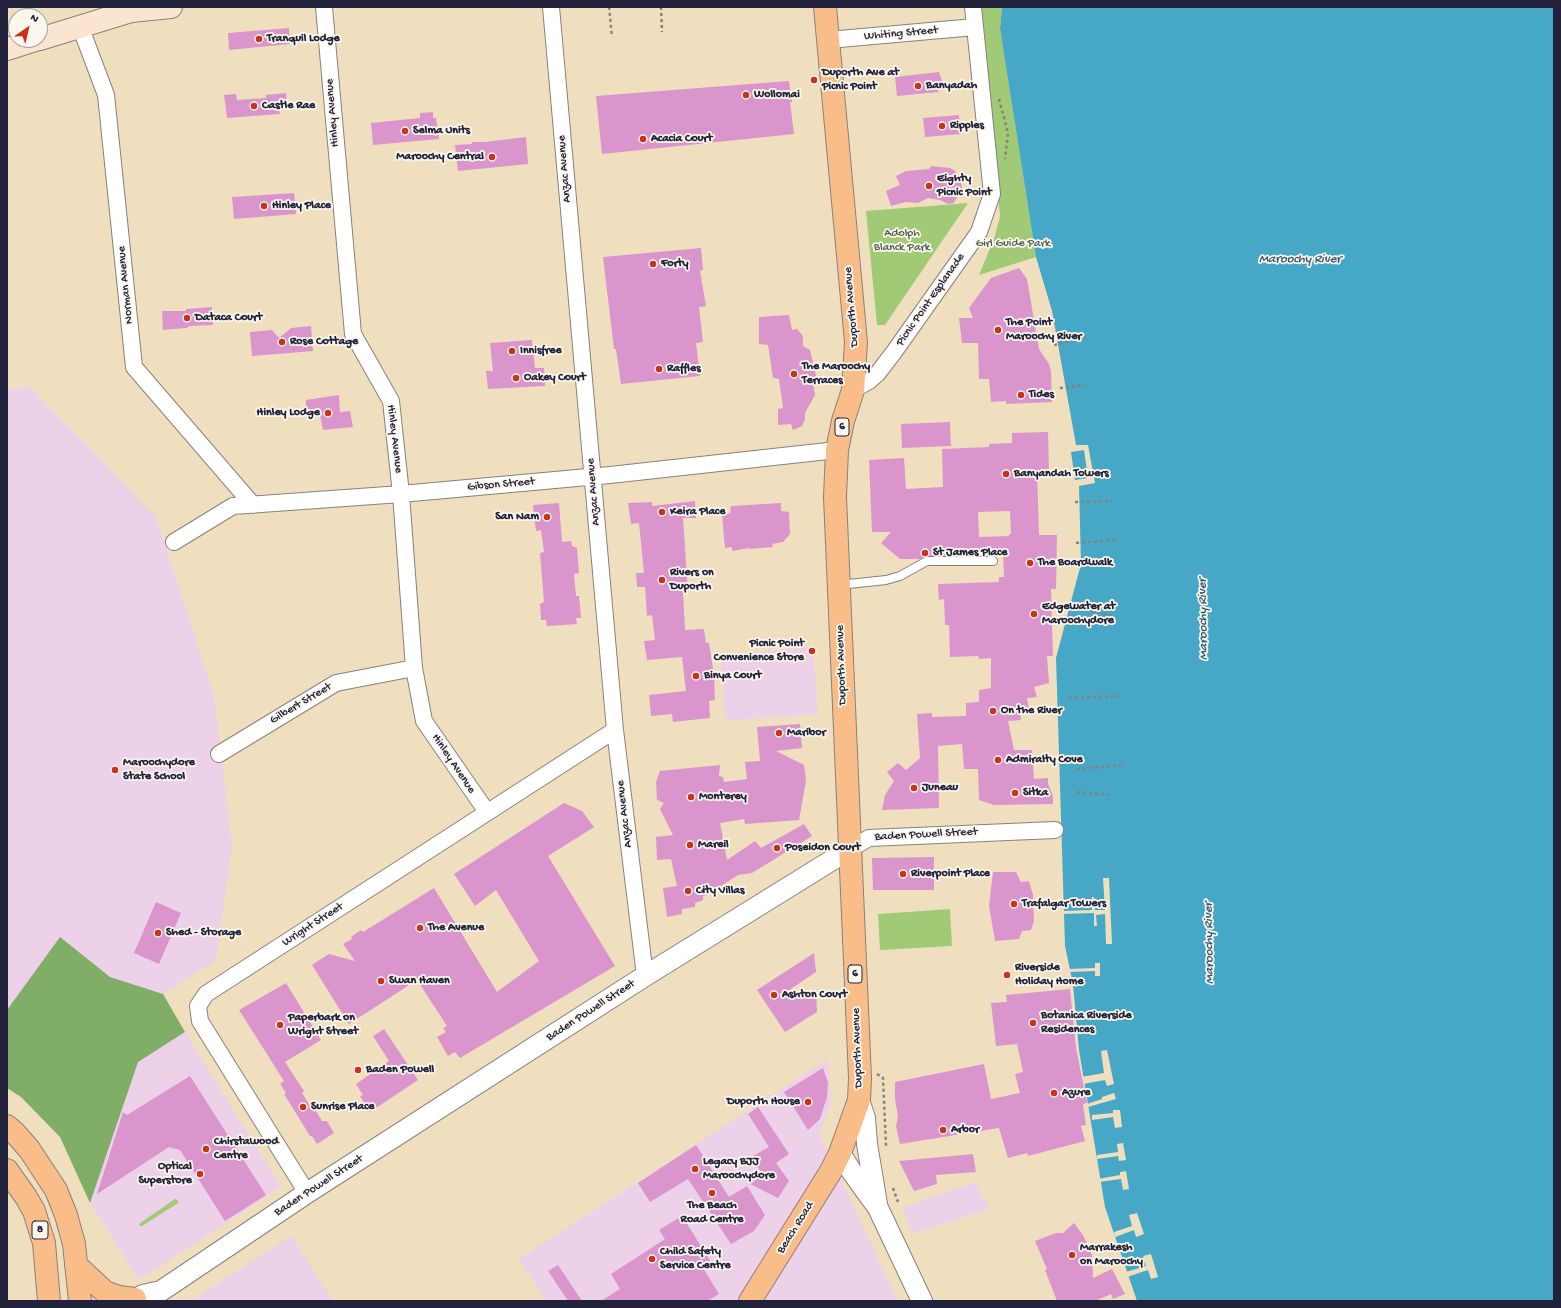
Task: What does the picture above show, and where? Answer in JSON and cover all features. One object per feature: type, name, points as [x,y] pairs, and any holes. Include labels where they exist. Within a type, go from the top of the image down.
[{"type":"main road","points":[[48,36],[130,9],[171,7]]},
{"type":"main road","name":"Duporth Avenue","points":[[825,7],[856,342],[853,390],[836,450],[835,497],[860,1078],[859,1100],[840,1153]]},
{"type":"main road","points":[[7,1126],[29,1149],[56,1190],[70,1227],[74,1244],[80,1301]]},
{"type":"main road","name":"Beach Road","points":[[750,1301],[831,1171],[840,1153]]},
{"type":"main road","name":"8","points":[[7,1170],[18,1183],[34,1211],[44,1243],[49,1300]]},
{"type":"main road","points":[[76,1265],[105,1292],[119,1297],[146,1298]]},
{"type":"street","name":"Hinley Avenue","points":[[324,7],[353,334],[391,401],[401,494],[414,668],[424,721],[487,812]]},
{"type":"street","name":"Anzac Avenue","points":[[551,7],[615,730],[645,976]]},
{"type":"street","name":"Picnic Point Esplanade","points":[[853,390],[869,381],[878,373],[908,333],[979,232],[992,194],[973,7]]},
{"type":"street","name":"Norman Avenue","points":[[80,26],[106,95],[134,367],[253,505]]},
{"type":"street","name":"Whiting Street","points":[[828,40],[975,27]]},
{"type":"street","name":"Gibson Street","points":[[174,542],[232,506],[401,494],[593,476],[836,450]]},
{"type":"street","name":"Gilbert Street","points":[[219,754],[336,683],[414,668]]},
{"type":"street","name":"Wright Street","points":[[307,1193],[200,1021],[198,1006],[206,994],[615,730]]},
{"type":"street","name":"Baden Powell Street","points":[[146,1298],[645,976],[869,838],[1055,830]]},
{"type":"street","points":[[859,1100],[865,1118],[867,1144],[878,1208]]},
{"type":"street","points":[[840,1153],[878,1208],[922,1301]]},
{"type":"lane","points":[[838,585],[886,580],[900,576],[927,561],[993,562]]},
{"type":"path","points":[[609,7],[612,37]]},
{"type":"path","points":[[661,7],[662,32]]},
{"type":"path","points":[[1054,345],[1086,337]]},
{"type":"path","points":[[1060,388],[1085,385]]},
{"type":"path","points":[[1075,502],[1112,501]]},
{"type":"path","points":[[1076,542],[1116,540]]},
{"type":"path","points":[[1068,606],[1112,616],[1110,623]]},
{"type":"path","points":[[1069,698],[1119,696]]},
{"type":"path","points":[[1077,769],[1125,765]]},
{"type":"path","points":[[1078,792],[1112,796]]},
{"type":"path","points":[[876,1073],[883,1078],[886,1146]]},
{"type":"path","points":[[891,1183],[898,1202]]},
{"type":"shaded area","name":"Maroochydore State School","points":[[30,387],[156,517],[214,696],[232,845],[216,960],[163,994],[281,1187],[139,1280],[90,1203],[60,1137],[21,1097],[7,1088],[7,390]]},
{"type":"shaded area","points":[[813,647],[818,714],[725,721],[721,655]]},
{"type":"shaded area","points":[[828,1059],[831,1104],[819,1134],[898,1301],[547,1301],[519,1259]]},
{"type":"shaded area","points":[[975,1182],[989,1209],[913,1234],[902,1208]]},
{"type":"shaded area","points":[[291,1236],[333,1301],[191,1301]]},
{"type":"green space","name":"Girl Guide Park","points":[[980,7],[1002,7],[1000,29],[1036,257],[979,275],[995,236],[1000,216]]},
{"type":"green space","name":"Adolph Blanck Park","points":[[968,203],[885,325],[877,325],[866,211]]},
{"type":"green space","points":[[950,909],[952,946],[880,950],[878,914]]},
{"type":"green space","points":[[60,937],[110,977],[163,994],[185,1032],[138,1062],[90,1203],[60,1137],[21,1097],[7,1088],[7,1010]]},
{"type":"green space","points":[[175,1199],[178,1200],[178,1203],[142,1226],[139,1226],[140,1223]]},
{"type":"water","name":"Maroochy River","points":[[1002,7],[1554,7],[1554,1301],[1137,1301],[1105,1207],[1079,1050],[1073,984],[1065,946],[1056,658],[1081,564],[1079,486],[1095,483],[1088,445],[1076,445],[1052,311],[1036,257],[1000,29]]},
{"type":"water","points":[[1084,450],[1088,478],[1075,480],[1071,452]]},
{"type":"pier","points":[[1103,878],[1109,878],[1112,944],[1106,944],[1105,914],[1096,915],[1097,926],[1094,926],[1094,913],[1062,914],[1062,911],[1092,910],[1092,897],[1094,897],[1095,910],[1105,910]]},
{"type":"pier","points":[[1095,963],[1100,963],[1100,976],[1095,976],[1095,971],[1069,972],[1069,969],[1095,968]]},
{"type":"pier","points":[[1107,1050],[1114,1084],[1107,1086],[1105,1080],[1083,1084],[1081,1077],[1104,1073],[1101,1051]]},
{"type":"pier","points":[[1114,1093],[1116,1099],[1088,1107],[1087,1104]]},
{"type":"pier","points":[[1113,1110],[1120,1110],[1122,1127],[1115,1128],[1113,1117],[1092,1120],[1092,1115],[1113,1113]]},
{"type":"pier","points":[[1123,1143],[1126,1160],[1119,1161],[1118,1156],[1097,1159],[1097,1155],[1118,1152],[1117,1144]]},
{"type":"pier","points":[[1126,1171],[1129,1189],[1123,1190],[1121,1179],[1099,1182],[1098,1179],[1120,1175],[1120,1172]]},
{"type":"pier","points":[[1137,1213],[1144,1234],[1136,1237],[1134,1230],[1115,1237],[1114,1232],[1132,1226],[1129,1215]]},
{"type":"pier","points":[[1151,1254],[1158,1277],[1151,1279],[1148,1270],[1127,1277],[1126,1272],[1146,1266],[1143,1256]]},
{"type":"building","name":"Tranquil Lodge","points":[[289,28],[290,44],[229,50],[228,33]]},
{"type":"building","name":"Banyadah","points":[[939,72],[942,81],[938,92],[897,96],[895,77]]},
{"type":"building","points":[[789,81],[794,134],[602,154],[596,96]]},
{"type":"building","name":"Castle Rae","points":[[286,93],[287,105],[279,106],[280,114],[227,118],[224,95],[236,94],[237,100],[266,98],[266,95]]},
{"type":"building","name":"Selma Units","points":[[433,112],[433,118],[436,118],[439,139],[373,145],[371,123],[420,118],[420,113]]},
{"type":"building","name":"Ripples","points":[[959,115],[961,134],[925,137],[923,118]]},
{"type":"building","name":"Maroochy Central","points":[[526,137],[528,164],[458,171],[455,145]]},
{"type":"building","name":"Eighty Picnic Point","points":[[931,166],[950,168],[955,171],[960,179],[962,187],[954,203],[948,204],[940,200],[928,198],[918,203],[906,202],[891,206],[886,191],[900,185],[896,176],[906,171],[929,169]]},
{"type":"building","name":"Hinley Place","points":[[294,193],[296,214],[234,219],[232,197]]},
{"type":"building","points":[[701,248],[703,270],[700,271],[706,306],[699,307],[703,342],[696,343],[700,376],[621,384],[616,349],[614,349],[603,257]]},
{"type":"building","name":"The Point Maroochy River","points":[[1019,268],[1027,279],[1039,349],[1049,364],[1051,371],[1052,402],[1006,404],[1006,401],[991,402],[989,379],[979,379],[978,343],[962,343],[959,318],[973,318],[969,308],[991,278]]},
{"type":"building","name":"Dataca Court","points":[[212,307],[213,325],[190,326],[186,328],[163,330],[162,311],[186,311],[186,309]]},
{"type":"building","name":"The Maroochy Terraces","points":[[789,315],[792,330],[797,329],[803,336],[803,346],[810,350],[817,380],[813,383],[815,395],[805,413],[805,419],[802,426],[793,430],[791,424],[778,425],[778,409],[783,408],[779,379],[773,378],[768,345],[759,344],[759,317]]},
{"type":"building","name":"Rose Cottage","points":[[311,326],[313,351],[252,356],[250,332],[272,330],[279,338],[291,328]]},
{"type":"building","points":[[532,340],[535,368],[544,368],[545,386],[488,389],[486,371],[493,371],[490,343]]},
{"type":"building","name":"Hinley Lodge","points":[[339,395],[340,412],[350,411],[353,427],[323,430],[320,415],[306,416],[306,400]]},
{"type":"building","points":[[950,422],[951,446],[902,448],[901,424]]},
{"type":"building","points":[[1048,432],[1049,470],[1037,470],[1039,535],[1057,535],[1056,589],[1051,589],[1053,656],[1047,656],[1049,683],[1034,687],[1037,697],[1027,698],[1029,709],[1019,706],[1021,720],[1008,721],[1014,750],[1032,750],[1034,779],[1048,778],[1048,784],[1053,796],[1053,804],[994,805],[979,800],[978,769],[964,769],[962,744],[938,746],[939,808],[882,810],[885,795],[894,781],[887,772],[898,763],[906,770],[920,758],[917,714],[932,713],[932,717],[966,716],[966,703],[979,702],[979,690],[991,688],[991,658],[979,659],[978,656],[950,657],[949,625],[945,625],[944,599],[939,600],[938,584],[999,582],[999,577],[1004,577],[1003,551],[947,553],[947,556],[927,556],[920,559],[900,559],[881,543],[891,532],[872,532],[869,460],[904,458],[906,489],[943,487],[942,449],[989,447],[989,444],[1012,443],[1012,433]],"holes":[[[1010,511],[1011,534],[1009,534],[1009,536],[979,537],[978,512]]]},
{"type":"building","points":[[695,501],[696,518],[683,518],[688,592],[683,593],[685,630],[704,629],[706,643],[709,643],[714,676],[715,700],[709,701],[710,718],[673,722],[672,714],[651,716],[649,695],[686,691],[682,657],[647,660],[644,641],[655,640],[652,615],[647,616],[645,587],[637,587],[636,573],[644,573],[639,523],[631,524],[628,503],[652,502],[652,506]]},
{"type":"building","points":[[559,503],[562,542],[571,541],[572,546],[577,548],[579,573],[574,574],[576,596],[579,596],[581,618],[576,618],[577,624],[547,626],[546,620],[541,620],[540,604],[544,602],[540,553],[544,552],[541,530],[536,531],[533,505]]},
{"type":"building","name":"Rivers on Duporth","points":[[781,503],[781,511],[789,512],[790,534],[783,542],[772,544],[773,547],[749,548],[732,551],[732,547],[725,548],[722,515],[730,513],[731,506]]},
{"type":"building","points":[[800,724],[802,748],[776,751],[804,765],[806,781],[799,820],[745,824],[744,819],[720,823],[727,860],[755,841],[761,848],[804,824],[812,836],[752,873],[738,875],[711,891],[711,894],[703,896],[703,900],[695,903],[695,907],[682,909],[682,914],[667,917],[663,888],[677,886],[671,859],[657,860],[656,837],[673,835],[660,809],[664,803],[657,800],[656,782],[660,771],[720,765],[719,776],[723,777],[724,782],[747,779],[745,762],[760,761],[757,727]]},
{"type":"building","name":"The Avenue","points":[[564,803],[582,811],[594,827],[548,856],[615,966],[460,1058],[455,1052],[448,1056],[437,1037],[446,1032],[443,1028],[447,1026],[417,980],[349,1024],[312,965],[329,954],[355,961],[343,944],[352,939],[351,937],[361,930],[363,932],[434,888],[497,992],[539,961],[496,890],[475,906],[454,874]]},
{"type":"building","name":"Riverpoint Place","points":[[934,857],[934,890],[873,890],[872,858]]},
{"type":"building","name":"Trafalgar Towers","points":[[993,872],[1016,872],[1021,882],[1029,881],[1033,895],[1034,921],[1031,930],[1022,931],[1019,939],[995,941],[989,906]]},
{"type":"building","name":"Shed - Storage","points":[[156,902],[181,913],[159,964],[134,953]]},
{"type":"building","name":"Ashton Court","points":[[814,953],[816,972],[785,993],[816,991],[817,1012],[785,1032],[757,990]]},
{"type":"building","name":"Paperbark on Wright Street","points":[[286,983],[321,1040],[285,1062],[304,1091],[302,1093],[314,1112],[316,1111],[322,1121],[327,1121],[334,1133],[317,1144],[312,1136],[310,1136],[284,1094],[286,1093],[280,1084],[284,1081],[239,1010]]},
{"type":"building","points":[[1070,989],[1076,1048],[1087,1103],[1083,1104],[1086,1125],[1081,1126],[1085,1141],[1028,1156],[1027,1153],[1008,1158],[999,1128],[900,1144],[896,1126],[898,1117],[895,1099],[895,1082],[984,1064],[991,1099],[1020,1093],[1015,1074],[1023,1072],[1017,1044],[996,1046],[991,1003],[1007,1002],[1006,995]]},
{"type":"building","name":"Baden Powell","points":[[384,1029],[418,1080],[370,1112],[360,1096],[363,1095],[356,1084],[389,1061],[373,1036]]},
{"type":"building","name":"Duporth House","points":[[823,1068],[828,1083],[827,1097],[820,1119],[808,1130],[784,1092]]},
{"type":"building","name":"Chirstawood Centre","points":[[190,1076],[266,1195],[225,1221],[180,1150],[169,1147],[97,1194],[123,1112],[127,1115]]},
{"type":"building","points":[[758,1107],[789,1154],[776,1163],[789,1181],[778,1198],[750,1184],[763,1175],[751,1157],[769,1147],[748,1114]]},
{"type":"building","name":"The Beach Road Centre","points":[[696,1145],[729,1197],[747,1186],[765,1215],[754,1231],[731,1244],[688,1179],[650,1202],[638,1183]]},
{"type":"building","points":[[973,1154],[976,1172],[936,1175],[937,1184],[914,1191],[899,1161]]},
{"type":"building","points":[[682,1216],[711,1262],[703,1268],[719,1294],[707,1301],[601,1301],[620,1289],[611,1274],[665,1239],[659,1230]]},
{"type":"building","points":[[1074,1223],[1083,1235],[1092,1255],[1093,1278],[1112,1269],[1125,1294],[1113,1299],[1111,1294],[1095,1301],[1057,1301],[1045,1270],[1047,1269],[1035,1241],[1056,1233],[1063,1233]]},
{"type":"building","points":[[558,1265],[582,1301],[568,1301],[548,1271]]},
{"type":"place","name":"Tranquil Lodge","points":[[259,39]]},
{"type":"place","name":"Duporth Ave at Picnic Point","points":[[814,80]]},
{"type":"place","name":"Banyadah","points":[[918,86]]},
{"type":"place","name":"Wollomai","points":[[746,95]]},
{"type":"place","name":"Castle Rae","points":[[254,106]]},
{"type":"place","name":"Ripples","points":[[942,126]]},
{"type":"place","name":"Selma Units","points":[[405,131]]},
{"type":"place","name":"Acacia Court","points":[[643,139]]},
{"type":"place","name":"Maroochy Central","points":[[492,157]]},
{"type":"place","name":"Eighty Picnic Point","points":[[929,186]]},
{"type":"place","name":"Hinley Place","points":[[264,206]]},
{"type":"place","name":"Forty","points":[[653,264]]},
{"type":"place","name":"Dataca Court","points":[[187,318]]},
{"type":"place","name":"The Point Maroochy River","points":[[998,330]]},
{"type":"place","name":"Rose Cottage","points":[[282,342]]},
{"type":"place","name":"Innisfree","points":[[512,351]]},
{"type":"place","name":"Raffles","points":[[659,369]]},
{"type":"place","name":"The Maroochy Terraces","points":[[794,374]]},
{"type":"place","name":"Oakey Court","points":[[516,378]]},
{"type":"place","name":"Tides","points":[[1021,395]]},
{"type":"place","name":"Hinley Lodge","points":[[328,413]]},
{"type":"place","name":"Banyandah Towers","points":[[1006,474]]},
{"type":"place","name":"Keira Place","points":[[662,512]]},
{"type":"place","name":"San Nam","points":[[547,517]]},
{"type":"place","name":"St James Place","points":[[925,553]]},
{"type":"place","name":"The Boardwalk","points":[[1030,563]]},
{"type":"place","name":"Rivers on Duporth","points":[[662,580]]},
{"type":"place","name":"Edgewater at Maroochydore","points":[[1034,614]]},
{"type":"place","name":"Picnic Point Convenience Store","points":[[812,651]]},
{"type":"place","name":"Binya Court","points":[[696,676]]},
{"type":"place","name":"On the River","points":[[993,711]]},
{"type":"place","name":"Maribor","points":[[779,733]]},
{"type":"place","name":"Admiralty Cove","points":[[998,760]]},
{"type":"place","name":"Maroochydore State School","points":[[115,770]]},
{"type":"place","name":"Juneau","points":[[914,788]]},
{"type":"place","name":"Sitka","points":[[1015,793]]},
{"type":"place","name":"Monterey","points":[[691,797]]},
{"type":"place","name":"Mareil","points":[[690,845]]},
{"type":"place","name":"Poseidon Court","points":[[777,848]]},
{"type":"place","name":"Riverpoint Place","points":[[903,874]]},
{"type":"place","name":"City Villas","points":[[688,891]]},
{"type":"place","name":"Trafalgar Towers","points":[[1014,904]]},
{"type":"place","name":"The Avenue","points":[[420,928]]},
{"type":"place","name":"Shed - Storage","points":[[158,933]]},
{"type":"place","name":"Riverside Holiday Home","points":[[1007,975]]},
{"type":"place","name":"Swan Haven","points":[[381,981]]},
{"type":"place","name":"Ashton Court","points":[[774,995]]},
{"type":"place","name":"Botanica Riverside Residences","points":[[1033,1023]]},
{"type":"place","name":"Paperbark on Wright Street","points":[[280,1025]]},
{"type":"place","name":"Baden Powell","points":[[358,1070]]},
{"type":"place","name":"Azure","points":[[1054,1093]]},
{"type":"place","name":"Duporth House","points":[[808,1102]]},
{"type":"place","name":"Sunrise Place","points":[[303,1107]]},
{"type":"place","name":"Arbor","points":[[943,1130]]},
{"type":"place","name":"Chirstawood Centre","points":[[206,1149]]},
{"type":"place","name":"Legacy BJJ Maroochydore","points":[[695,1169]]},
{"type":"place","name":"Optical Superstore","points":[[200,1174]]},
{"type":"place","name":"The Beach Road Centre","points":[[712,1193]]},
{"type":"place","name":"Marrakesh on Maroochy","points":[[1072,1255]]},
{"type":"place","name":"Child Safety Service Centre","points":[[652,1259]]}]
